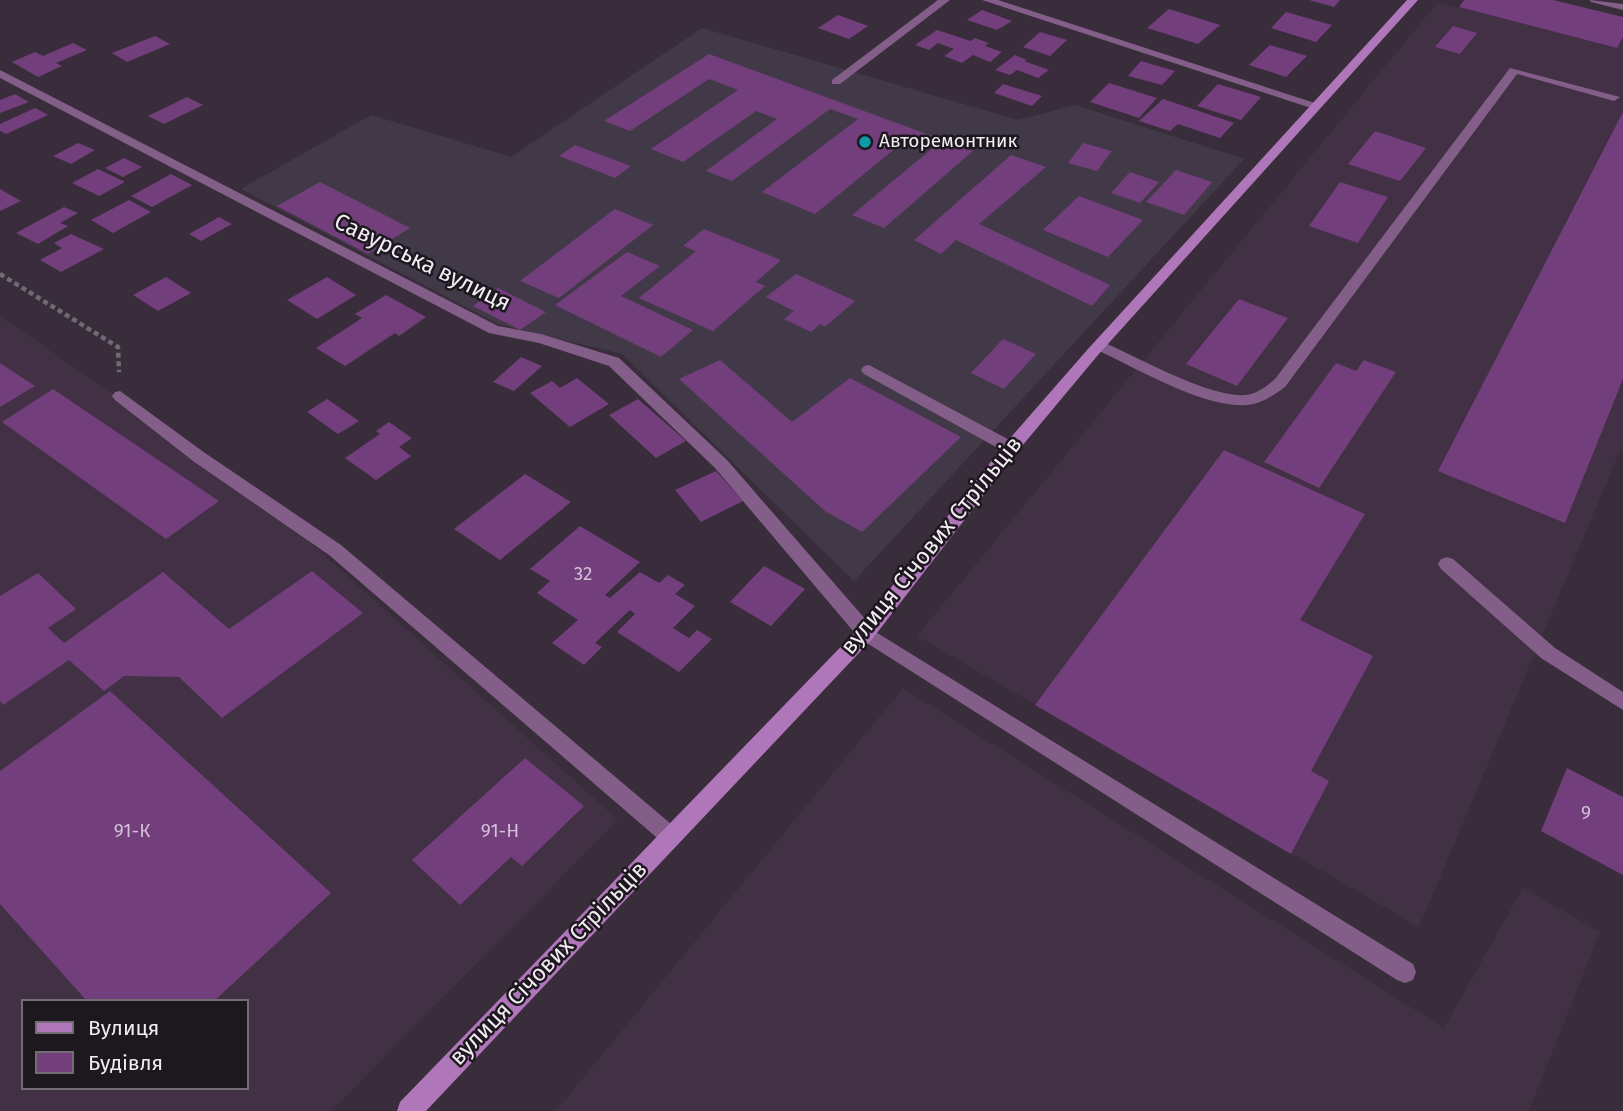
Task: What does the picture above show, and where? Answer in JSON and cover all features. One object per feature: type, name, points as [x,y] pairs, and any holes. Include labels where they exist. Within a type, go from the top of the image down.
[{"type":"street","points":[[836,82],[945,0]]},
{"type":"street","points":[[987,0],[1315,105]]},
{"type":"street","name":"вулиця Січових Стрільців","points":[[408,1111],[866,633],[1011,447],[1315,105],[1413,0]]},
{"type":"street","points":[[1595,0],[1623,7]]},
{"type":"street","points":[[1100,346],[1220,397],[1246,401],[1265,395],[1280,383],[1514,70],[1614,97]]},
{"type":"street","name":"Савурська вулиця","points":[[0,72],[494,330],[541,339],[614,362],[721,464],[866,633],[1405,972]]},
{"type":"street","points":[[869,370],[1011,447]]},
{"type":"street","points":[[120,396],[200,457],[335,550],[670,836]]},
{"type":"street","points":[[1447,564],[1548,653],[1623,702]]},
{"type":"path","points":[[0,274],[118,347],[120,396]]},
{"type":"shaded area","points":[[1438,2],[1617,48],[1623,37],[1623,444],[1419,927],[917,636]]},
{"type":"shaded area","points":[[702,28],[1018,120],[1075,105],[1244,159],[854,581],[622,354],[498,324],[241,189],[371,115],[511,157]]},
{"type":"shaded area","points":[[0,316],[252,490],[618,820],[331,1111],[0,1111]]},
{"type":"shaded area","points":[[903,688],[1444,1028],[1523,888],[1600,932],[1529,1111],[556,1111]]},
{"type":"building","points":[[1309,0],[1340,0],[1334,7]]},
{"type":"building","points":[[1464,0],[1553,0],[1623,17],[1623,37],[1617,48],[1459,7]]},
{"type":"building","points":[[1169,9],[1220,25],[1198,44],[1147,28]]},
{"type":"building","points":[[982,10],[1012,21],[997,30],[967,20]]},
{"type":"building","points":[[1286,12],[1332,25],[1316,42],[1271,28]]},
{"type":"building","points":[[838,15],[868,26],[849,39],[818,28]]},
{"type":"building","points":[[1453,26],[1477,33],[1460,54],[1435,47]]},
{"type":"building","points":[[937,30],[971,41],[975,38],[989,43],[985,46],[1002,52],[990,62],[973,55],[962,63],[944,56],[954,49],[938,43],[929,50],[915,45]]},
{"type":"building","points":[[1040,32],[1067,40],[1050,56],[1023,47]]},
{"type":"building","points":[[155,36],[170,44],[127,62],[112,53]]},
{"type":"building","points":[[73,43],[87,50],[56,63],[62,66],[38,77],[12,62],[35,52],[43,56]]},
{"type":"building","points":[[1270,45],[1307,56],[1286,77],[1249,65]]},
{"type":"building","name":"Авторемонтник","points":[[709,54],[973,151],[884,228],[852,215],[934,147],[908,138],[815,214],[762,192],[858,119],[830,109],[732,181],[706,171],[777,119],[756,111],[683,162],[651,149],[738,90],[709,79],[630,131],[604,121]]},
{"type":"building","points":[[1015,55],[1049,70],[1038,78],[1017,70],[1010,75],[995,70]]},
{"type":"building","points":[[1141,61],[1175,71],[1162,85],[1128,76]]},
{"type":"building","points":[[1109,83],[1157,98],[1139,118],[1090,102]]},
{"type":"building","points":[[1003,84],[1042,96],[1032,106],[994,93]]},
{"type":"building","points":[[1218,84],[1261,97],[1241,120],[1197,106]]},
{"type":"building","points":[[15,94],[29,102],[0,113],[0,100]]},
{"type":"building","points":[[187,97],[203,105],[164,124],[148,116]]},
{"type":"building","points":[[1163,99],[1234,123],[1220,138],[1178,124],[1170,131],[1139,121]]},
{"type":"building","points":[[35,108],[48,115],[6,134],[0,131],[0,124]]},
{"type":"building","points":[[1623,112],[1623,379],[1565,523],[1438,471]]},
{"type":"building","points":[[1375,131],[1426,148],[1400,181],[1348,164]]},
{"type":"building","points":[[78,143],[95,150],[71,164],[53,156]]},
{"type":"building","points":[[1083,143],[1112,151],[1097,171],[1068,163]]},
{"type":"building","points":[[575,145],[631,166],[615,178],[559,156]]},
{"type":"building","points":[[1011,155],[1046,167],[979,224],[1110,285],[1092,306],[956,240],[941,254],[914,240]]},
{"type":"building","points":[[124,158],[142,167],[123,177],[105,168]]},
{"type":"building","points":[[98,169],[125,182],[99,196],[72,183]]},
{"type":"building","points":[[1176,170],[1212,182],[1184,215],[1146,202]]},
{"type":"building","points":[[1130,172],[1159,182],[1140,203],[1111,193]]},
{"type":"building","points":[[171,174],[192,185],[152,207],[131,196]]},
{"type":"building","points":[[320,182],[410,228],[368,254],[277,206]]},
{"type":"building","points":[[1340,182],[1388,197],[1358,243],[1309,226]]},
{"type":"building","points":[[0,189],[21,201],[0,211]]},
{"type":"building","points":[[1079,196],[1143,220],[1108,257],[1043,230]]},
{"type":"building","points":[[129,200],[151,212],[113,233],[91,220]]},
{"type":"building","points":[[64,207],[78,213],[60,223],[68,226],[38,244],[16,233]]},
{"type":"building","points":[[615,209],[653,225],[559,298],[520,281]]},
{"type":"building","points":[[219,217],[232,224],[201,241],[189,234]]},
{"type":"building","points":[[704,229],[781,260],[756,282],[765,286],[713,331],[639,298],[696,251],[683,246]]},
{"type":"building","points":[[71,234],[104,249],[61,272],[40,260],[62,248],[54,243]]},
{"type":"building","points":[[627,252],[660,266],[621,296],[693,330],[661,357],[555,305]]},
{"type":"building","points":[[796,274],[855,301],[825,327],[820,324],[811,332],[784,319],[794,311],[766,297]]},
{"type":"building","points":[[166,277],[191,293],[158,311],[133,295]]},
{"type":"building","points":[[327,277],[356,295],[317,319],[287,300]]},
{"type":"building","points":[[498,288],[546,312],[520,330],[473,306]]},
{"type":"building","points":[[386,295],[426,317],[399,336],[395,333],[345,366],[316,348],[362,318],[355,314]]},
{"type":"building","points":[[1239,299],[1288,318],[1237,386],[1186,364]]},
{"type":"building","points":[[1003,339],[1036,354],[1004,389],[971,373]]},
{"type":"building","points":[[521,357],[542,366],[514,391],[493,382]]},
{"type":"building","points":[[720,360],[792,422],[850,378],[961,437],[862,532],[825,511],[679,379]]},
{"type":"building","points":[[1364,360],[1396,372],[1319,488],[1264,462],[1336,363],[1356,371]]},
{"type":"building","points":[[0,363],[35,386],[0,407]]},
{"type":"building","points":[[577,378],[609,404],[570,427],[530,393],[552,381],[560,388]]},
{"type":"building","points":[[53,389],[219,501],[166,539],[2,422]]},
{"type":"building","points":[[327,399],[359,421],[338,434],[307,412]]},
{"type":"building","points":[[638,399],[686,441],[656,458],[609,415]]},
{"type":"building","points":[[389,422],[412,438],[399,447],[411,456],[376,480],[345,458],[380,434],[376,431]]},
{"type":"building","points":[[1224,450],[1365,514],[1300,620],[1373,656],[1311,771],[1329,781],[1291,854],[1035,705]]},
{"type":"building","points":[[716,471],[743,501],[701,522],[675,490]]},
{"type":"building","points":[[525,474],[571,502],[500,560],[454,529]]},
{"type":"building","points":[[580,526],[640,562],[605,595],[610,598],[640,572],[659,583],[668,575],[685,585],[675,594],[695,606],[673,628],[689,638],[697,630],[712,639],[679,672],[617,632],[635,614],[630,610],[595,643],[602,647],[584,665],[552,643],[578,620],[537,593],[550,581],[530,569]]},
{"type":"building","points":[[764,566],[805,589],[771,626],[730,602]]},
{"type":"building","points":[[312,571],[363,613],[222,718],[179,677],[124,676],[104,691],[69,660],[3,705],[0,701],[0,596],[38,573],[76,609],[48,628],[64,643],[163,572],[229,629]]},
{"type":"building","points":[[110,691],[331,893],[216,999],[85,999],[0,904],[0,771]]},
{"type":"building","points":[[525,758],[584,806],[522,866],[511,857],[460,905],[412,860]]},
{"type":"building","points":[[1567,768],[1623,797],[1623,875],[1541,831]]},
{"type":"place","name":"Авторемонтник","points":[[865,142]]}]
